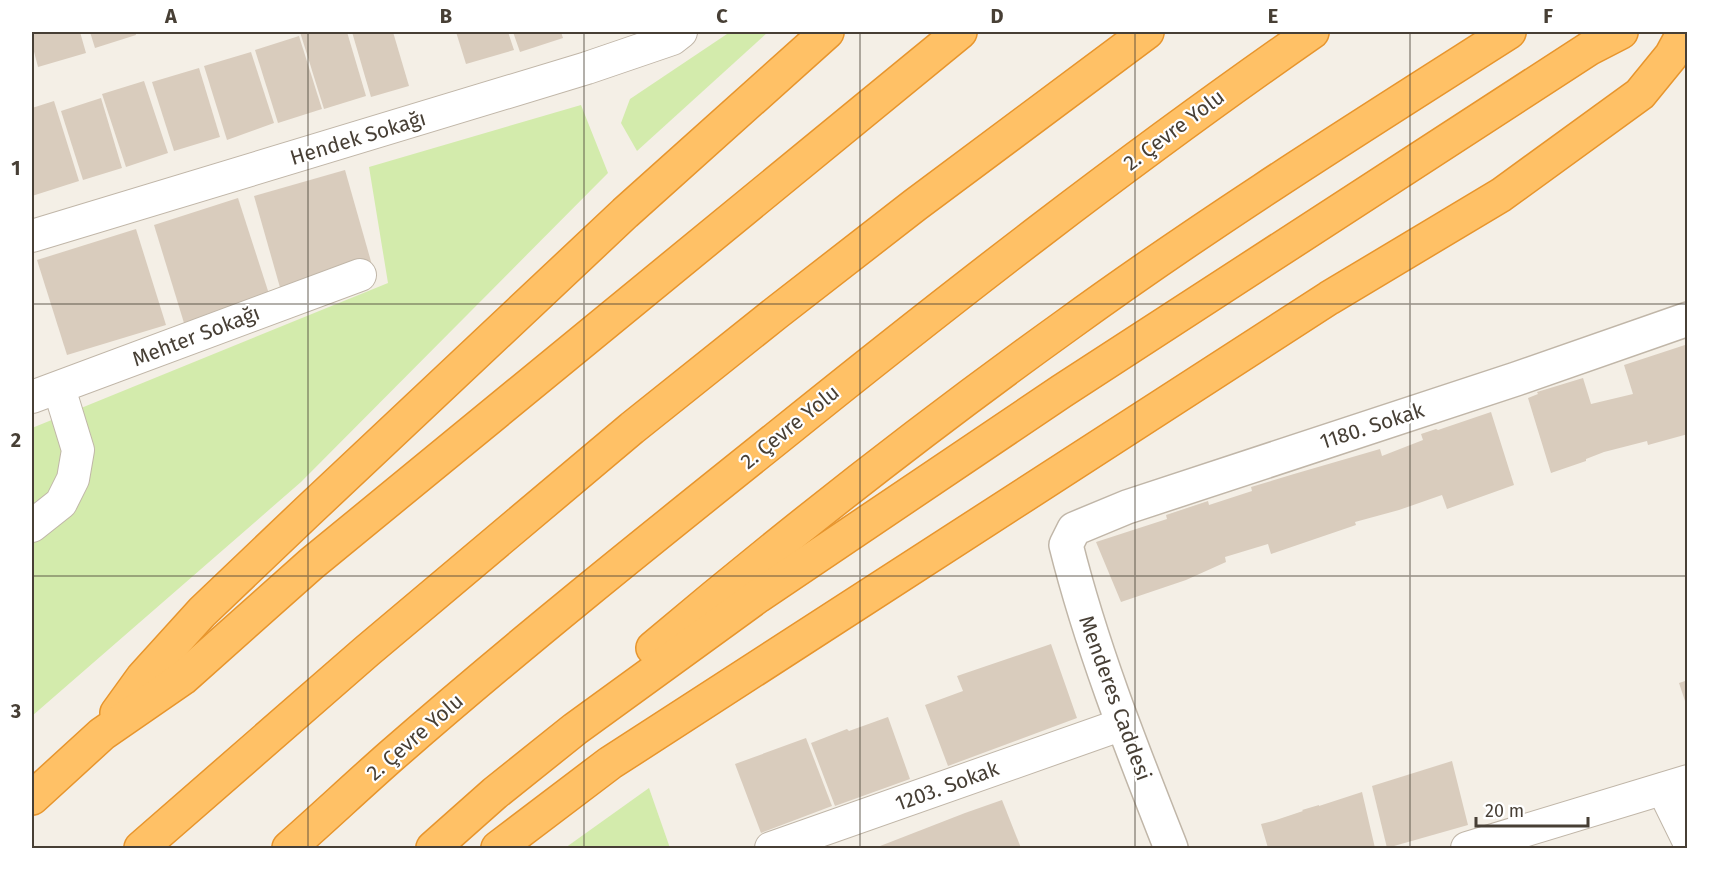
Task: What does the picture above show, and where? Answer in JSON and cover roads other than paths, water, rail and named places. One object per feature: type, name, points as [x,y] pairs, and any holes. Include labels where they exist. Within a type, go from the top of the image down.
[{"type":"highway","points":[[102,734],[143,677],[202,612],[616,221],[827,32]]},
{"type":"highway","points":[[32,798],[102,734],[183,678],[311,564],[960,32]]},
{"type":"highway","points":[[141,849],[367,651],[632,428],[915,205],[1147,32]]},
{"type":"highway","name":"2. Çevre Yolu","points":[[289,849],[391,756],[607,574],[830,395],[1016,248],[1208,104],[1312,32]]},
{"type":"highway","points":[[495,793],[545,742],[628,668],[815,515],[961,404],[1068,324],[1182,245],[1509,32]]},
{"type":"highway","points":[[433,849],[495,793],[575,729],[767,590],[1062,391],[1580,55],[1621,32]]},
{"type":"highway","points":[[498,849],[610,763],[1329,298],[1519,182],[1640,94],[1671,56],[1684,32]]},
{"type":"street","name":"Hendek Sokağı","points":[[32,237],[587,68],[672,39],[681,32]]},
{"type":"street","name":"Mehter Sokağı","points":[[38,395],[360,275]]},
{"type":"street","name":"1180. Sokak","points":[[1066,545],[1074,529],[1127,507],[1505,383],[1688,319]]},
{"type":"street","points":[[32,526],[61,503],[73,479],[78,450],[38,395]]},
{"type":"street","name":"Menderes Caddesi","points":[[1066,545],[1083,608],[1123,724],[1171,849]]},
{"type":"street","name":"1203. Sokak","points":[[771,849],[1123,724]]},
{"type":"street","points":[[1467,849],[1675,785],[1688,840]]}]
